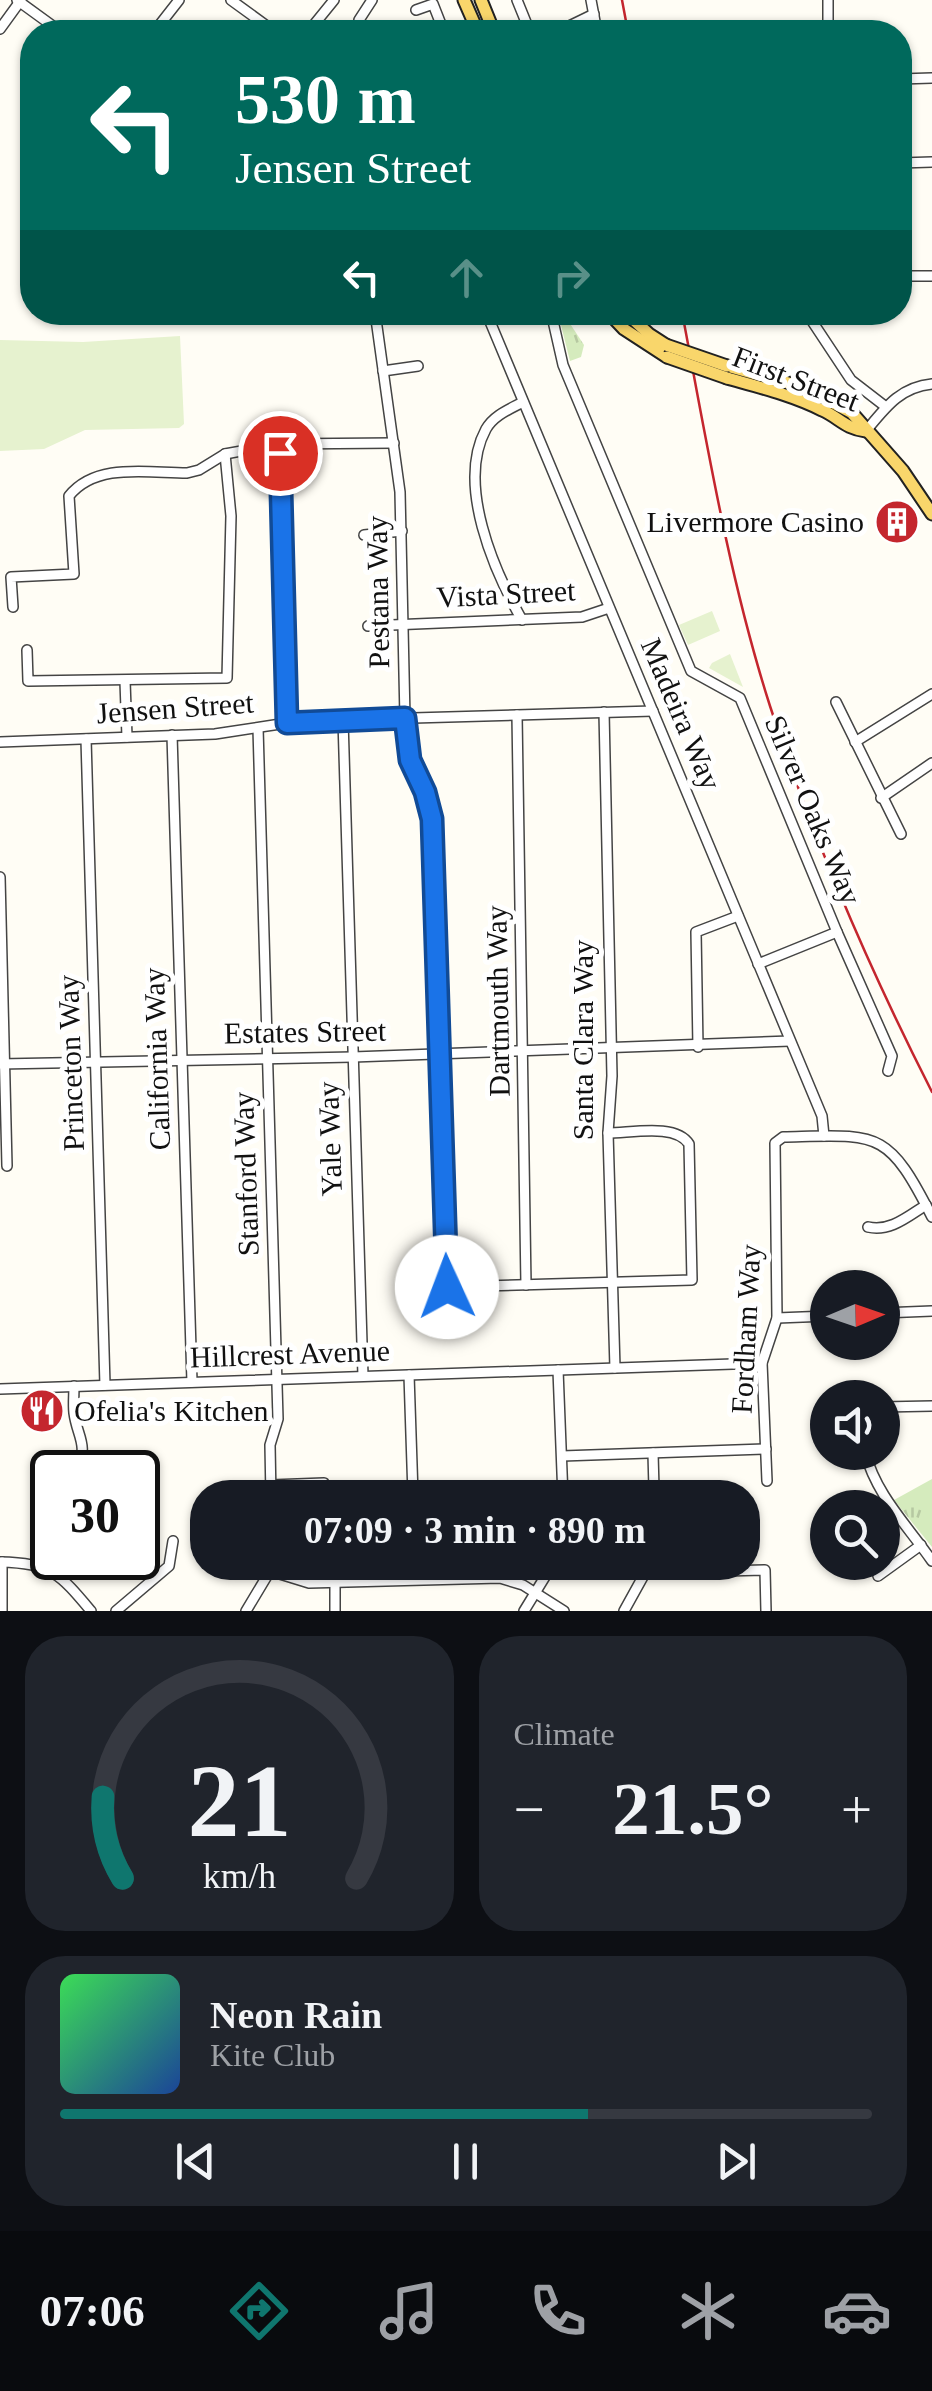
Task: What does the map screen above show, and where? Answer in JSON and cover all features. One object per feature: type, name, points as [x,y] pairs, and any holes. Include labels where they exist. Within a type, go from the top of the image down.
[{"type":"main road","name":"First Street","points":[[620,325],[667,351],[727,372],[792,384],[829,398],[852,412],[903,471],[932,514]]},
{"type":"main road","name":"First Street","points":[[639,325],[667,351]]},
{"type":"street","points":[[232,0],[259,20]]},
{"type":"street","points":[[318,20],[334,0]]},
{"type":"street","points":[[591,0],[595,20]]},
{"type":"street","points":[[0,29],[19,1],[45,20]]},
{"type":"street","points":[[416,10],[437,2]]},
{"type":"street","points":[[582,20],[594,14]]},
{"type":"street","name":"Pestana Way","points":[[377,325],[402,531],[405,718],[410,760],[432,819],[447,1287],[526,1285]]},
{"type":"street","name":"Madeira Way","points":[[491,325],[822,1116],[824,1136]]},
{"type":"street","name":"Silver Oaks Way","points":[[554,325],[563,365],[691,671],[740,698],[836,932],[892,1056],[888,1071]]},
{"type":"street","points":[[815,325],[851,380],[886,406]]},
{"type":"street","points":[[383,371],[418,366]]},
{"type":"street","points":[[866,431],[886,406],[909,388],[932,384]]},
{"type":"street","points":[[522,620],[484,533],[476,474],[485,431],[503,413],[523,402]]},
{"type":"street","points":[[13,607],[12,578],[74,574],[69,496],[80,482],[108,474],[188,473],[225,454],[280,444],[394,442]]},
{"type":"street","points":[[280,444],[287,723]]},
{"type":"street","points":[[27,650],[28,681],[227,678],[231,516],[225,454]]},
{"type":"street","points":[[364,535],[402,531]]},
{"type":"street","name":"Vista Street","points":[[368,626],[582,617],[609,608]]},
{"type":"street","points":[[126,681],[128,737]]},
{"type":"street","points":[[855,742],[932,694]]},
{"type":"street","points":[[836,702],[901,834]]},
{"type":"street","name":"Jensen Street","points":[[0,742],[215,734],[287,723],[343,720],[653,711]]},
{"type":"street","name":"Santa Clara Way","points":[[604,712],[608,1133],[615,1368]]},
{"type":"street","name":"Dartmouth Way","points":[[516,715],[526,1285]]},
{"type":"street","name":"Yale Way","points":[[343,720],[362,1376]]},
{"type":"street","name":"Stanford Way","points":[[258,728],[278,1418],[270,1445],[271,1480]]},
{"type":"street","name":"California Way","points":[[172,735],[192,1382]]},
{"type":"street","name":"Princeton Way","points":[[86,739],[105,1385]]},
{"type":"street","points":[[881,798],[932,763]]},
{"type":"street","points":[[0,877],[7,1166]]},
{"type":"street","points":[[698,1046],[696,932],[738,916]]},
{"type":"street","points":[[758,964],[836,932]]},
{"type":"street","name":"Estates Street","points":[[2,1064],[353,1058],[790,1041]]},
{"type":"street","points":[[526,1285],[692,1280],[689,1144],[680,1133],[673,1132],[608,1133]]},
{"type":"street","points":[[824,1136],[868,1138],[887,1146],[932,1217]]},
{"type":"street","name":"Fordham Way","points":[[767,1481],[762,1363],[777,1318],[776,1143],[784,1137],[824,1136]]},
{"type":"street","points":[[868,1227],[879,1230],[892,1226],[926,1205]]},
{"type":"street","points":[[900,1312],[932,1311]]},
{"type":"street","points":[[777,1318],[810,1317]]},
{"type":"street","name":"Hillcrest Avenue","points":[[0,1389],[762,1363]]},
{"type":"street","points":[[558,1370],[563,1480]]},
{"type":"street","points":[[409,1375],[413,1480]]},
{"type":"street","points":[[74,1386],[74,1418],[82,1434],[82,1450]]},
{"type":"street","points":[[900,1407],[932,1406]]},
{"type":"street","points":[[562,1456],[766,1450]]},
{"type":"street","points":[[653,1452],[654,1480]]},
{"type":"street","points":[[872,1470],[880,1492],[932,1561]]},
{"type":"street","points":[[116,1611],[169,1566],[173,1541]]},
{"type":"street","points":[[900,1560],[921,1545]]},
{"type":"street","points":[[2,1611],[1,1562],[30,1564]]},
{"type":"street","points":[[624,1611],[646,1573],[765,1570],[766,1611]]},
{"type":"street","points":[[299,1580],[308,1584],[500,1578],[514,1581],[564,1611]]},
{"type":"street","points":[[63,1580],[91,1611]]},
{"type":"street","points":[[246,1611],[264,1580]]},
{"type":"street","points":[[524,1611],[543,1580]]},
{"type":"street","points":[[335,1583],[335,1611]]},
{"type":"green space","points":[[561,325],[571,325],[584,345],[581,357],[570,361]]},
{"type":"green space","points":[[180,336],[184,424],[179,428],[85,430],[44,449],[0,451],[0,340],[83,342]]},
{"type":"green space","points":[[712,611],[720,631],[688,645],[679,625]]},
{"type":"green space","points":[[730,654],[743,687],[709,668]]},
{"type":"green space","points":[[932,1479],[932,1547],[900,1507],[900,1497]]},
{"type":"railway","points":[[622,0],[626,20]]},
{"type":"railway","points":[[684,325],[731,560],[770,706],[844,902],[932,1092]]},
{"type":"place","name":"Livermore Casino","points":[[897,522]]},
{"type":"place","name":"Ofelia's Kitchen","points":[[42,1411]]},
{"type":"route","points":[[280,453],[287,723],[405,718],[410,760],[432,819],[447,1287]]}]
